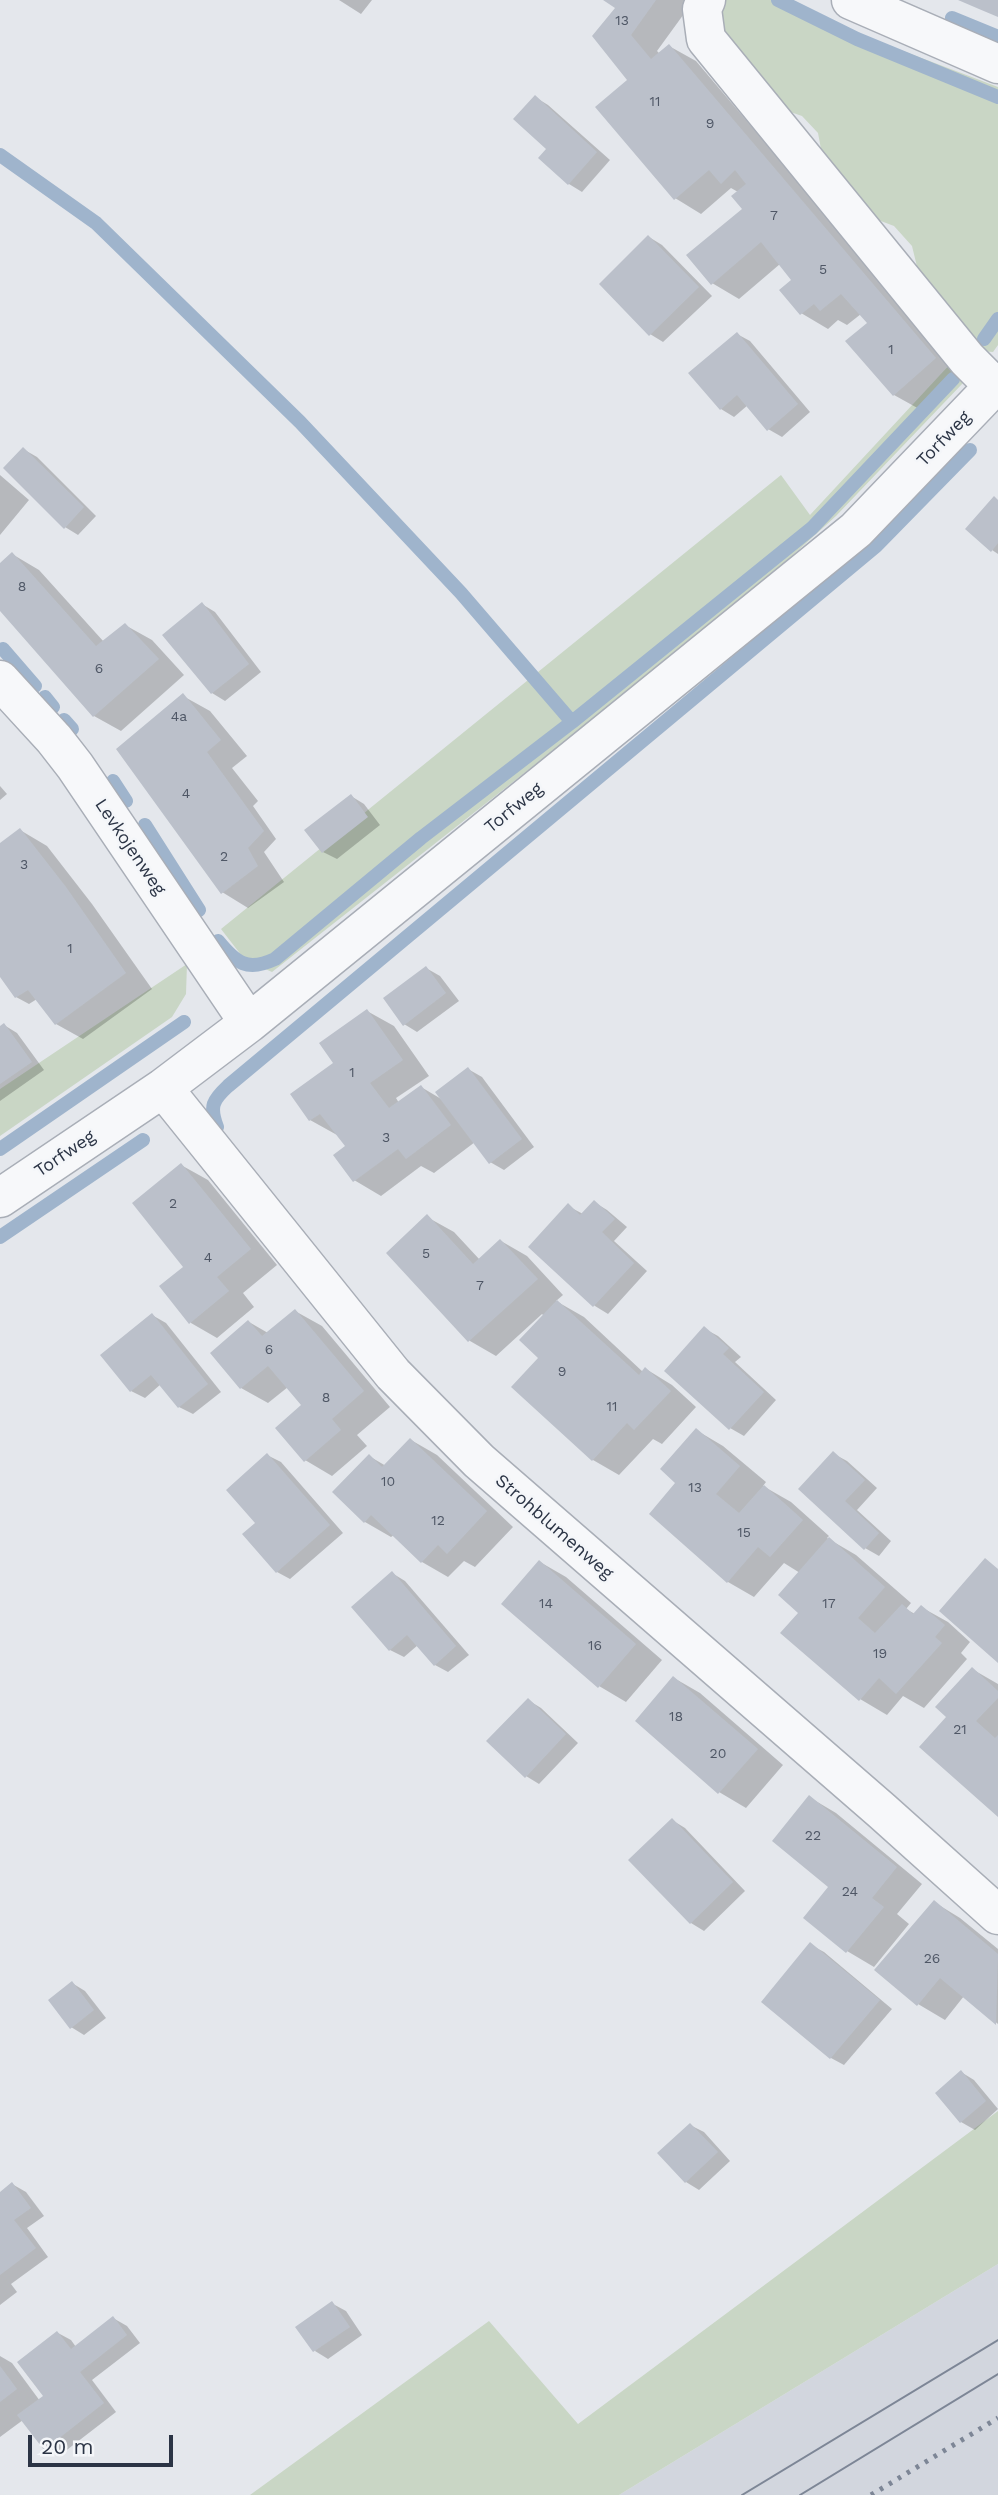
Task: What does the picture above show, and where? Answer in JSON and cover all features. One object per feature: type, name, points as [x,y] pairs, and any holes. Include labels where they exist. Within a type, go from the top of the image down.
[{"type":"street","points":[[706,0],[702,9],[705,38],[958,349],[997,386]]},
{"type":"street","points":[[851,0],[998,64]]},
{"type":"street","name":"Torfweg","points":[[0,1198],[163,1088],[249,1023],[856,530],[997,386]]},
{"type":"street","name":"Levkojenweg","points":[[0,680],[75,766],[249,1023]]},
{"type":"street","name":"Strohblumenweg","points":[[163,1088],[393,1374],[479,1461],[998,1915]]},
{"type":"shaded area","points":[[998,2264],[998,2495],[619,2495]]},
{"type":"green space","points":[[720,0],[792,0],[861,35],[998,87],[998,345],[993,352],[980,351],[921,283],[912,246],[894,226],[865,215],[824,165],[818,133],[802,116],[770,105],[716,33]]},
{"type":"green space","points":[[952,362],[963,383],[836,516],[783,564],[579,730],[272,972],[245,960],[221,929],[781,475],[810,515]]},
{"type":"green space","points":[[187,964],[186,994],[172,1017],[0,1136],[0,1089]]},
{"type":"green space","points":[[998,2111],[998,2264],[619,2495],[250,2495],[489,2321],[578,2424]]},
{"type":"building","points":[[603,0],[656,0],[631,35],[651,59],[669,44],[936,358],[893,396],[845,341],[867,323],[841,294],[820,311],[814,304],[800,315],[779,290],[791,280],[761,242],[711,285],[686,255],[742,209],[731,196],[746,184],[735,170],[721,184],[709,170],[674,200],[595,107],[627,80],[592,36],[615,8]]},
{"type":"building","points":[[958,0],[998,0],[998,17],[979,9]]},
{"type":"building","points":[[535,95],[597,152],[568,185],[538,158],[546,149],[513,119]]},
{"type":"building","points":[[648,235],[699,287],[649,336],[599,284]]},
{"type":"building","points":[[737,332],[798,404],[767,431],[737,395],[720,410],[688,373]]},
{"type":"building","points":[[23,447],[84,507],[64,529],[3,468]]},
{"type":"building","points":[[994,496],[998,500],[998,543],[991,552],[965,529]]},
{"type":"building","points":[[12,552],[96,646],[125,623],[159,659],[93,717],[0,611],[0,563]]},
{"type":"building","points":[[202,602],[249,664],[211,694],[162,635]]},
{"type":"building","points":[[183,693],[221,740],[207,752],[264,831],[248,848],[258,866],[221,894],[116,749]]},
{"type":"building","points":[[351,794],[368,817],[322,853],[304,830]]},
{"type":"building","points":[[20,828],[66,887],[126,973],[55,1025],[28,990],[15,998],[0,977],[0,843]]},
{"type":"building","points":[[426,966],[446,993],[403,1026],[383,998]]},
{"type":"building","points":[[367,1009],[403,1060],[370,1083],[389,1108],[421,1085],[451,1125],[406,1159],[398,1149],[353,1182],[333,1155],[345,1146],[320,1114],[309,1121],[290,1094],[333,1063],[319,1043]]},
{"type":"building","points":[[4,1023],[32,1062],[0,1084],[0,1026]]},
{"type":"building","points":[[468,1067],[522,1139],[489,1164],[435,1092]]},
{"type":"building","points":[[181,1163],[251,1249],[217,1277],[229,1291],[189,1324],[159,1286],[183,1267],[132,1203]]},
{"type":"building","points":[[594,1200],[615,1219],[602,1232],[634,1263],[593,1307],[528,1247],[568,1203],[580,1215]]},
{"type":"building","points":[[427,1214],[473,1264],[500,1239],[538,1279],[468,1342],[386,1253]]},
{"type":"building","points":[[557,1300],[639,1375],[645,1367],[671,1391],[634,1430],[627,1423],[592,1461],[511,1387],[538,1358],[519,1340]]},
{"type":"building","points":[[295,1309],[364,1391],[332,1419],[341,1430],[304,1462],[275,1428],[301,1405],[268,1366],[240,1389],[210,1353],[248,1320],[262,1336]]},
{"type":"building","points":[[152,1313],[208,1384],[178,1408],[151,1375],[130,1392],[100,1355]]},
{"type":"building","points":[[704,1326],[729,1348],[723,1354],[764,1392],[729,1430],[664,1371]]},
{"type":"building","points":[[696,1428],[740,1466],[716,1494],[739,1513],[764,1485],[803,1520],[770,1557],[758,1547],[727,1583],[649,1514],[675,1483],[660,1469]]},
{"type":"building","points":[[410,1438],[487,1511],[447,1554],[438,1545],[421,1563],[371,1515],[364,1523],[332,1492],[369,1454],[382,1467]]},
{"type":"building","points":[[833,1451],[865,1480],[845,1501],[879,1533],[864,1550],[798,1489]]},
{"type":"building","points":[[267,1453],[330,1525],[276,1573],[242,1534],[255,1523],[226,1490]]},
{"type":"building","points":[[829,1537],[885,1587],[858,1618],[875,1633],[902,1604],[913,1614],[921,1605],[945,1625],[935,1637],[942,1643],[896,1694],[879,1678],[859,1701],[780,1633],[798,1613],[778,1595]]},
{"type":"building","points":[[985,1558],[998,1569],[998,1663],[939,1611]]},
{"type":"building","points":[[539,1560],[636,1644],[598,1688],[501,1604]]},
{"type":"building","points":[[392,1571],[456,1646],[434,1666],[407,1635],[389,1651],[351,1607]]},
{"type":"building","points":[[972,1667],[998,1691],[998,1698],[976,1721],[995,1738],[998,1735],[998,1817],[919,1747],[946,1717],[935,1707]]},
{"type":"building","points":[[673,1676],[758,1749],[718,1794],[635,1721]]},
{"type":"building","points":[[528,1698],[566,1734],[525,1778],[486,1741]]},
{"type":"building","points":[[809,1795],[897,1867],[872,1898],[884,1907],[846,1953],[803,1918],[828,1887],[772,1841]]},
{"type":"building","points":[[672,1818],[733,1882],[690,1924],[628,1860]]},
{"type":"building","points":[[934,1900],[998,1954],[996,2025],[940,1978],[917,2006],[874,1970]]},
{"type":"building","points":[[810,1942],[880,2000],[830,2059],[761,2002]]},
{"type":"building","points":[[72,1981],[94,2010],[70,2029],[48,2000]]},
{"type":"building","points":[[961,2070],[986,2101],[960,2123],[935,2093]]},
{"type":"building","points":[[690,2123],[718,2152],[685,2183],[657,2153]]},
{"type":"building","points":[[12,2182],[31,2208],[14,2220],[36,2248],[0,2275],[0,2192]]},
{"type":"building","points":[[332,2301],[350,2327],[313,2352],[295,2327]]},
{"type":"building","points":[[113,2316],[127,2335],[80,2372],[104,2403],[44,2450],[17,2415],[43,2396],[17,2362],[57,2331],[71,2349]]},
{"type":"building","points":[[0,2366],[17,2389],[0,2402]]},
{"type":"waterway","points":[[778,0],[857,39],[998,97]]},
{"type":"waterway","points":[[952,18],[996,36]]},
{"type":"waterway","points":[[0,155],[96,223],[300,422],[461,593],[572,722]]},
{"type":"waterway","points":[[984,339],[998,319]]},
{"type":"waterway","points":[[218,941],[237,960],[249,965],[275,959],[421,838],[572,722],[812,528],[953,379]]},
{"type":"waterway","points":[[217,1127],[213,1114],[214,1104],[228,1086],[876,546],[970,450]]},
{"type":"waterway","points":[[3,649],[35,686]]},
{"type":"waterway","points":[[45,697],[53,707]]},
{"type":"waterway","points":[[64,720],[72,729]]},
{"type":"waterway","points":[[113,781],[126,801]]},
{"type":"waterway","points":[[145,825],[199,910]]},
{"type":"waterway","points":[[0,1149],[184,1022]]},
{"type":"waterway","points":[[0,1237],[143,1140]]},
{"type":"tram line","points":[[742,2495],[998,2340]]},
{"type":"tram line","points":[[800,2495],[998,2374]]},
{"type":"railway","points":[[871,2495],[998,2418]]}]
